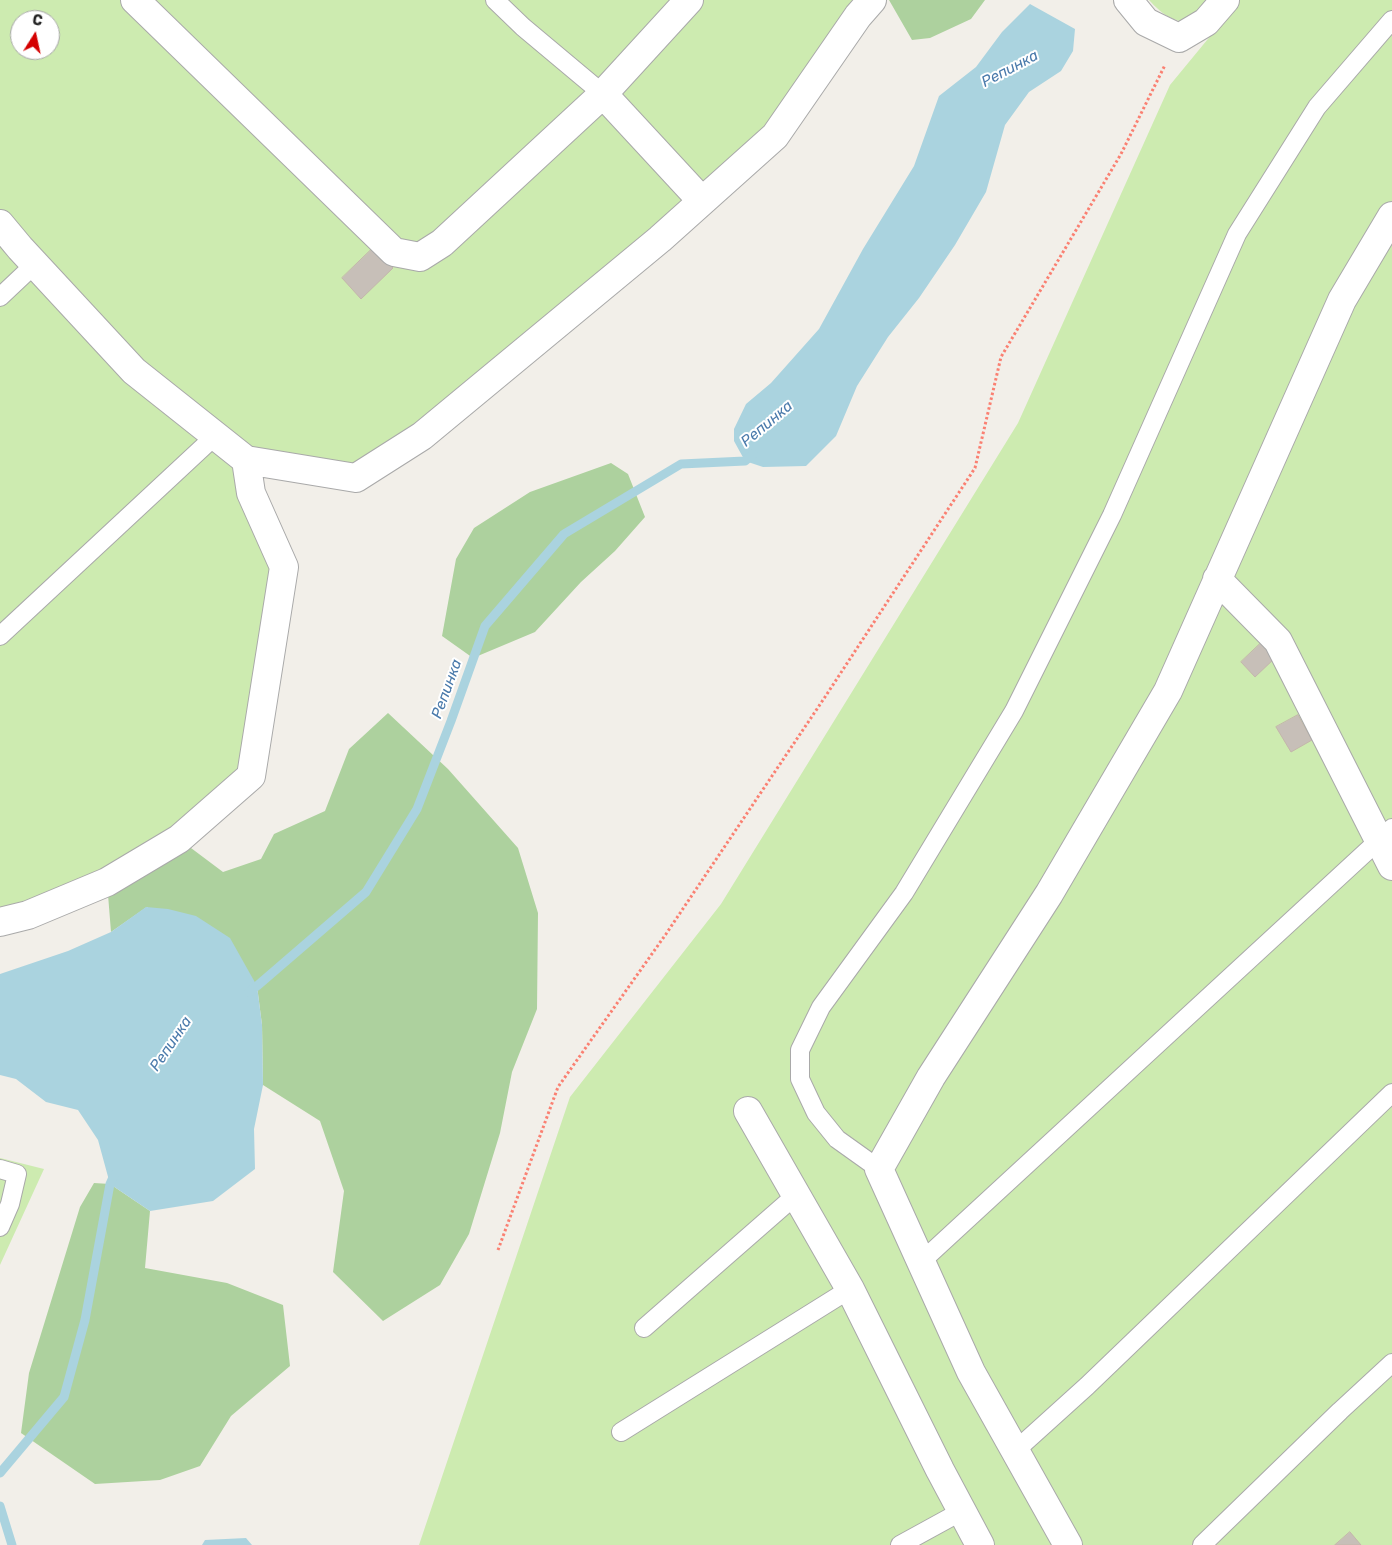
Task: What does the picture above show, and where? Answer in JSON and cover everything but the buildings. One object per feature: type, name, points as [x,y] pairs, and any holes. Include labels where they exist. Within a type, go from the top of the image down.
[{"type":"street","points":[[134,0],[394,252],[420,256],[442,243],[603,94],[689,0]]},
{"type":"street","points":[[0,224],[134,372],[246,460],[356,478],[422,436],[660,239],[775,136],[858,16],[872,0]]},
{"type":"street","points":[[1128,0],[1146,22],[1178,38],[1206,22],[1225,0]]},
{"type":"street","points":[[603,94],[702,201]]},
{"type":"street","points":[[1068,1545],[971,1372],[879,1169],[932,1077],[1049,894],[1168,691],[1342,300],[1392,216]]},
{"type":"street","points":[[0,922],[28,915],[107,882],[179,839],[251,776],[284,567],[251,493],[246,460]]},
{"type":"street","points":[[1217,579],[1278,640],[1385,835],[1392,866]]},
{"type":"street","points":[[748,1111],[850,1289],[980,1545]]},
{"type":"lane","points":[[495,0],[523,27],[603,94]]},
{"type":"lane","points":[[879,1169],[837,1139],[816,1113],[800,1079],[800,1050],[821,1007],[904,892],[1014,711],[1112,516],[1238,234],[1317,107],[1392,20]]},
{"type":"lane","points":[[0,297],[35,264]]},
{"type":"lane","points":[[0,636],[215,436]]},
{"type":"lane","points":[[921,1262],[1385,835]]},
{"type":"lane","points":[[1015,1450],[1087,1386],[1392,1093]]},
{"type":"lane","points":[[0,1169],[17,1174],[10,1204],[0,1227]]},
{"type":"lane","points":[[644,1328],[796,1195]]},
{"type":"lane","points":[[621,1432],[850,1289]]},
{"type":"lane","points":[[1202,1545],[1392,1363]]},
{"type":"lane","points":[[900,1545],[962,1511]]},
{"type":"path","points":[[498,1250],[558,1087],[666,934],[825,697],[975,468],[1001,357],[1121,154],[1178,38]]},
{"type":"green space","points":[[0,0],[872,0],[775,136],[356,478],[246,460],[284,567],[251,776],[179,839],[0,922]]},
{"type":"green space","points":[[889,0],[985,0],[971,19],[930,38],[912,40]]},
{"type":"green space","points":[[1149,0],[1215,0],[1189,23],[1167,16]]},
{"type":"green space","points":[[1240,0],[1392,0],[1392,1545],[419,1545],[570,1097],[721,904],[1018,423],[1170,85]]},
{"type":"green space","points":[[611,463],[628,474],[645,517],[615,551],[581,582],[535,632],[473,658],[442,636],[456,559],[474,528],[530,492]]},
{"type":"green space","points":[[388,713],[448,769],[518,848],[538,913],[537,1009],[512,1072],[500,1133],[469,1234],[440,1285],[383,1321],[333,1272],[344,1191],[320,1121],[263,1085],[262,1025],[257,986],[147,907],[111,932],[107,882],[179,839],[223,872],[261,859],[274,834],[325,811],[349,749]]},
{"type":"green space","points":[[0,1158],[44,1169],[0,1265]]},
{"type":"green space","points":[[94,1183],[110,1184],[150,1211],[145,1268],[227,1283],[283,1305],[290,1366],[231,1416],[200,1466],[160,1480],[95,1484],[21,1433],[29,1373],[80,1207]]},
{"type":"water","points":[[1030,4],[1075,29],[1073,51],[1061,71],[1029,92],[1005,125],[986,192],[955,245],[919,298],[888,337],[857,386],[836,436],[806,466],[763,467],[745,461],[734,441],[734,429],[746,404],[771,383],[819,329],[863,249],[914,166],[939,96],[976,67],[1002,32]]},
{"type":"water","points":[[146,907],[168,909],[196,916],[230,938],[257,986],[262,1025],[263,1085],[254,1129],[255,1169],[213,1201],[150,1211],[110,1184],[98,1140],[78,1110],[46,1102],[16,1079],[0,1075],[0,974],[68,951],[111,932]]},
{"type":"water","points":[[246,1538],[252,1545],[202,1545],[205,1540]]},
{"type":"waterway","name":"Репинка","points":[[249,992],[366,892],[417,809],[485,626],[564,534],[681,464],[745,461],[753,454]]},
{"type":"waterway","name":"Репинка","points":[[0,1473],[64,1397],[85,1320],[110,1184],[114,1175]]},
{"type":"waterway","name":"Репинка","points":[[0,1506],[12,1545]]}]
